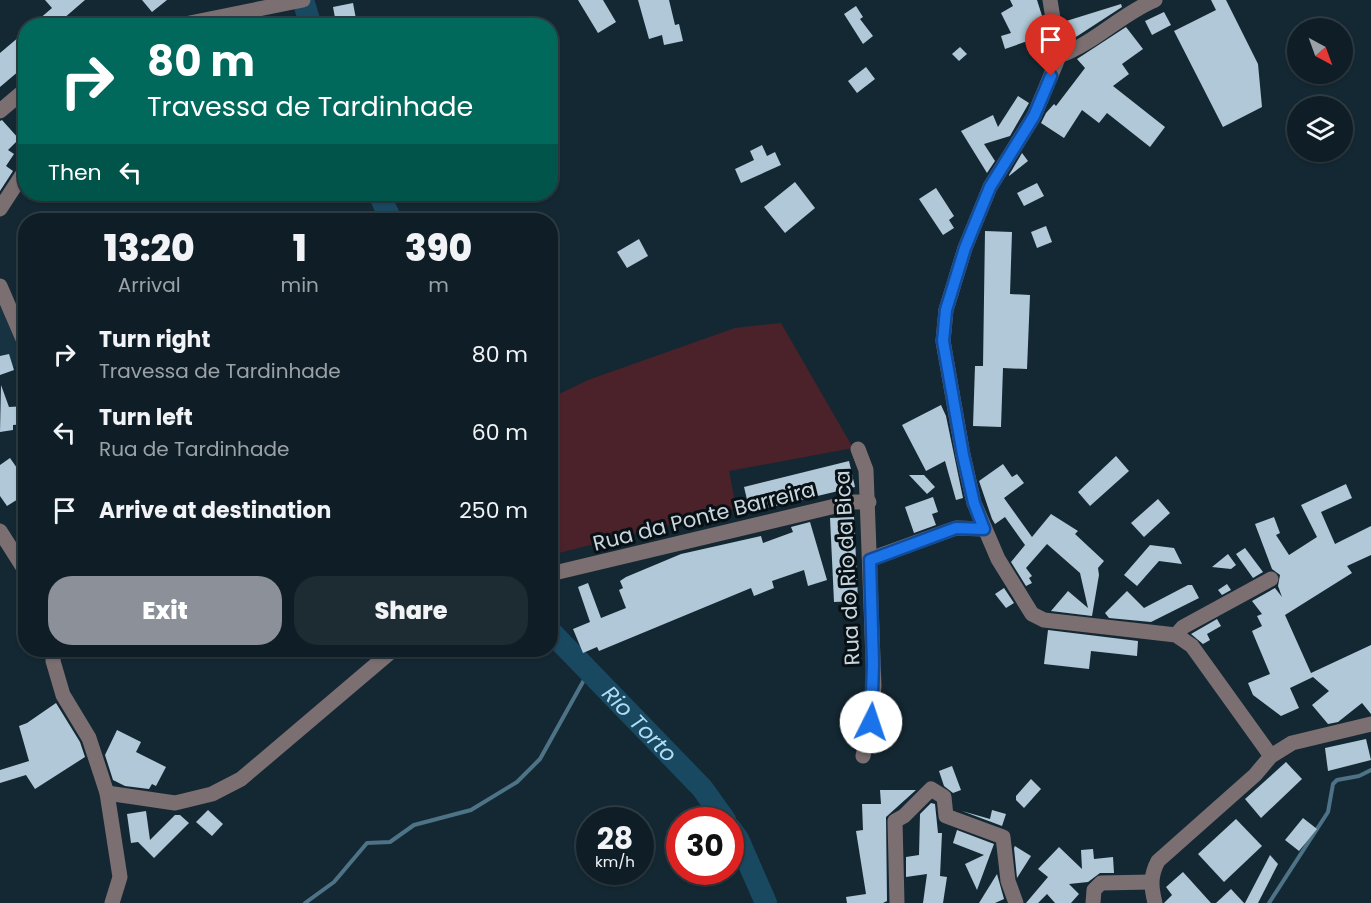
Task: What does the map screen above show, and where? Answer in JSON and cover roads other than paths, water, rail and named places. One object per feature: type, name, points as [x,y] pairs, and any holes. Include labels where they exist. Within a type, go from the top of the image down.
[{"type":"street","points":[[197,18],[226,7],[281,4],[303,0]]},
{"type":"street","points":[[1050,0],[1059,56],[1034,116],[990,187],[965,248],[946,310],[943,341],[974,503],[998,558],[1032,614],[1044,620],[1176,635],[1192,646],[1271,756]]},
{"type":"street","points":[[1059,56],[1100,36],[1155,0]]},
{"type":"street","points":[[0,111],[18,96]]},
{"type":"street","points":[[0,209],[18,181]]},
{"type":"street","points":[[0,286],[18,328]]},
{"type":"street","name":"Rua do Rio da Bica","points":[[858,449],[866,470],[869,502],[873,686],[871,722],[863,756]]},
{"type":"street","name":"Rua da Ponte Barreira","points":[[558,572],[852,502],[869,502]]},
{"type":"street","points":[[870,560],[956,528],[984,529]]},
{"type":"street","points":[[0,531],[18,559]]},
{"type":"street","points":[[1176,635],[1183,627],[1271,579]]},
{"type":"street","points":[[53,657],[63,695],[89,738],[107,793],[120,877],[112,903]]},
{"type":"street","points":[[107,793],[175,803],[212,795],[241,779],[385,657]]},
{"type":"street","points":[[1155,903],[1151,882],[1152,873],[1158,861],[1255,775],[1271,756],[1292,743],[1371,724]]},
{"type":"street","points":[[897,903],[895,821],[904,816],[931,789],[938,791],[944,797],[946,816],[1003,837],[1011,902]]},
{"type":"street","points":[[1094,903],[1094,890],[1101,883],[1151,882]]},
{"type":"waterway","name":"Rio Torto","points":[[303,0],[309,18]]},
{"type":"waterway","name":"Rio Torto","points":[[382,201],[388,213]]},
{"type":"waterway","name":"Rio Torto","points":[[558,639],[702,788],[716,807]]},
{"type":"waterway","points":[[305,903],[334,882],[367,843],[390,842],[414,825],[471,810],[517,782],[540,759],[589,671]]},
{"type":"waterway","name":"Rio Torto","points":[[1269,903],[1328,812],[1333,784],[1337,780],[1359,776],[1371,770]]},
{"type":"waterway","name":"Rio Torto","points":[[744,853],[766,903]]}]
